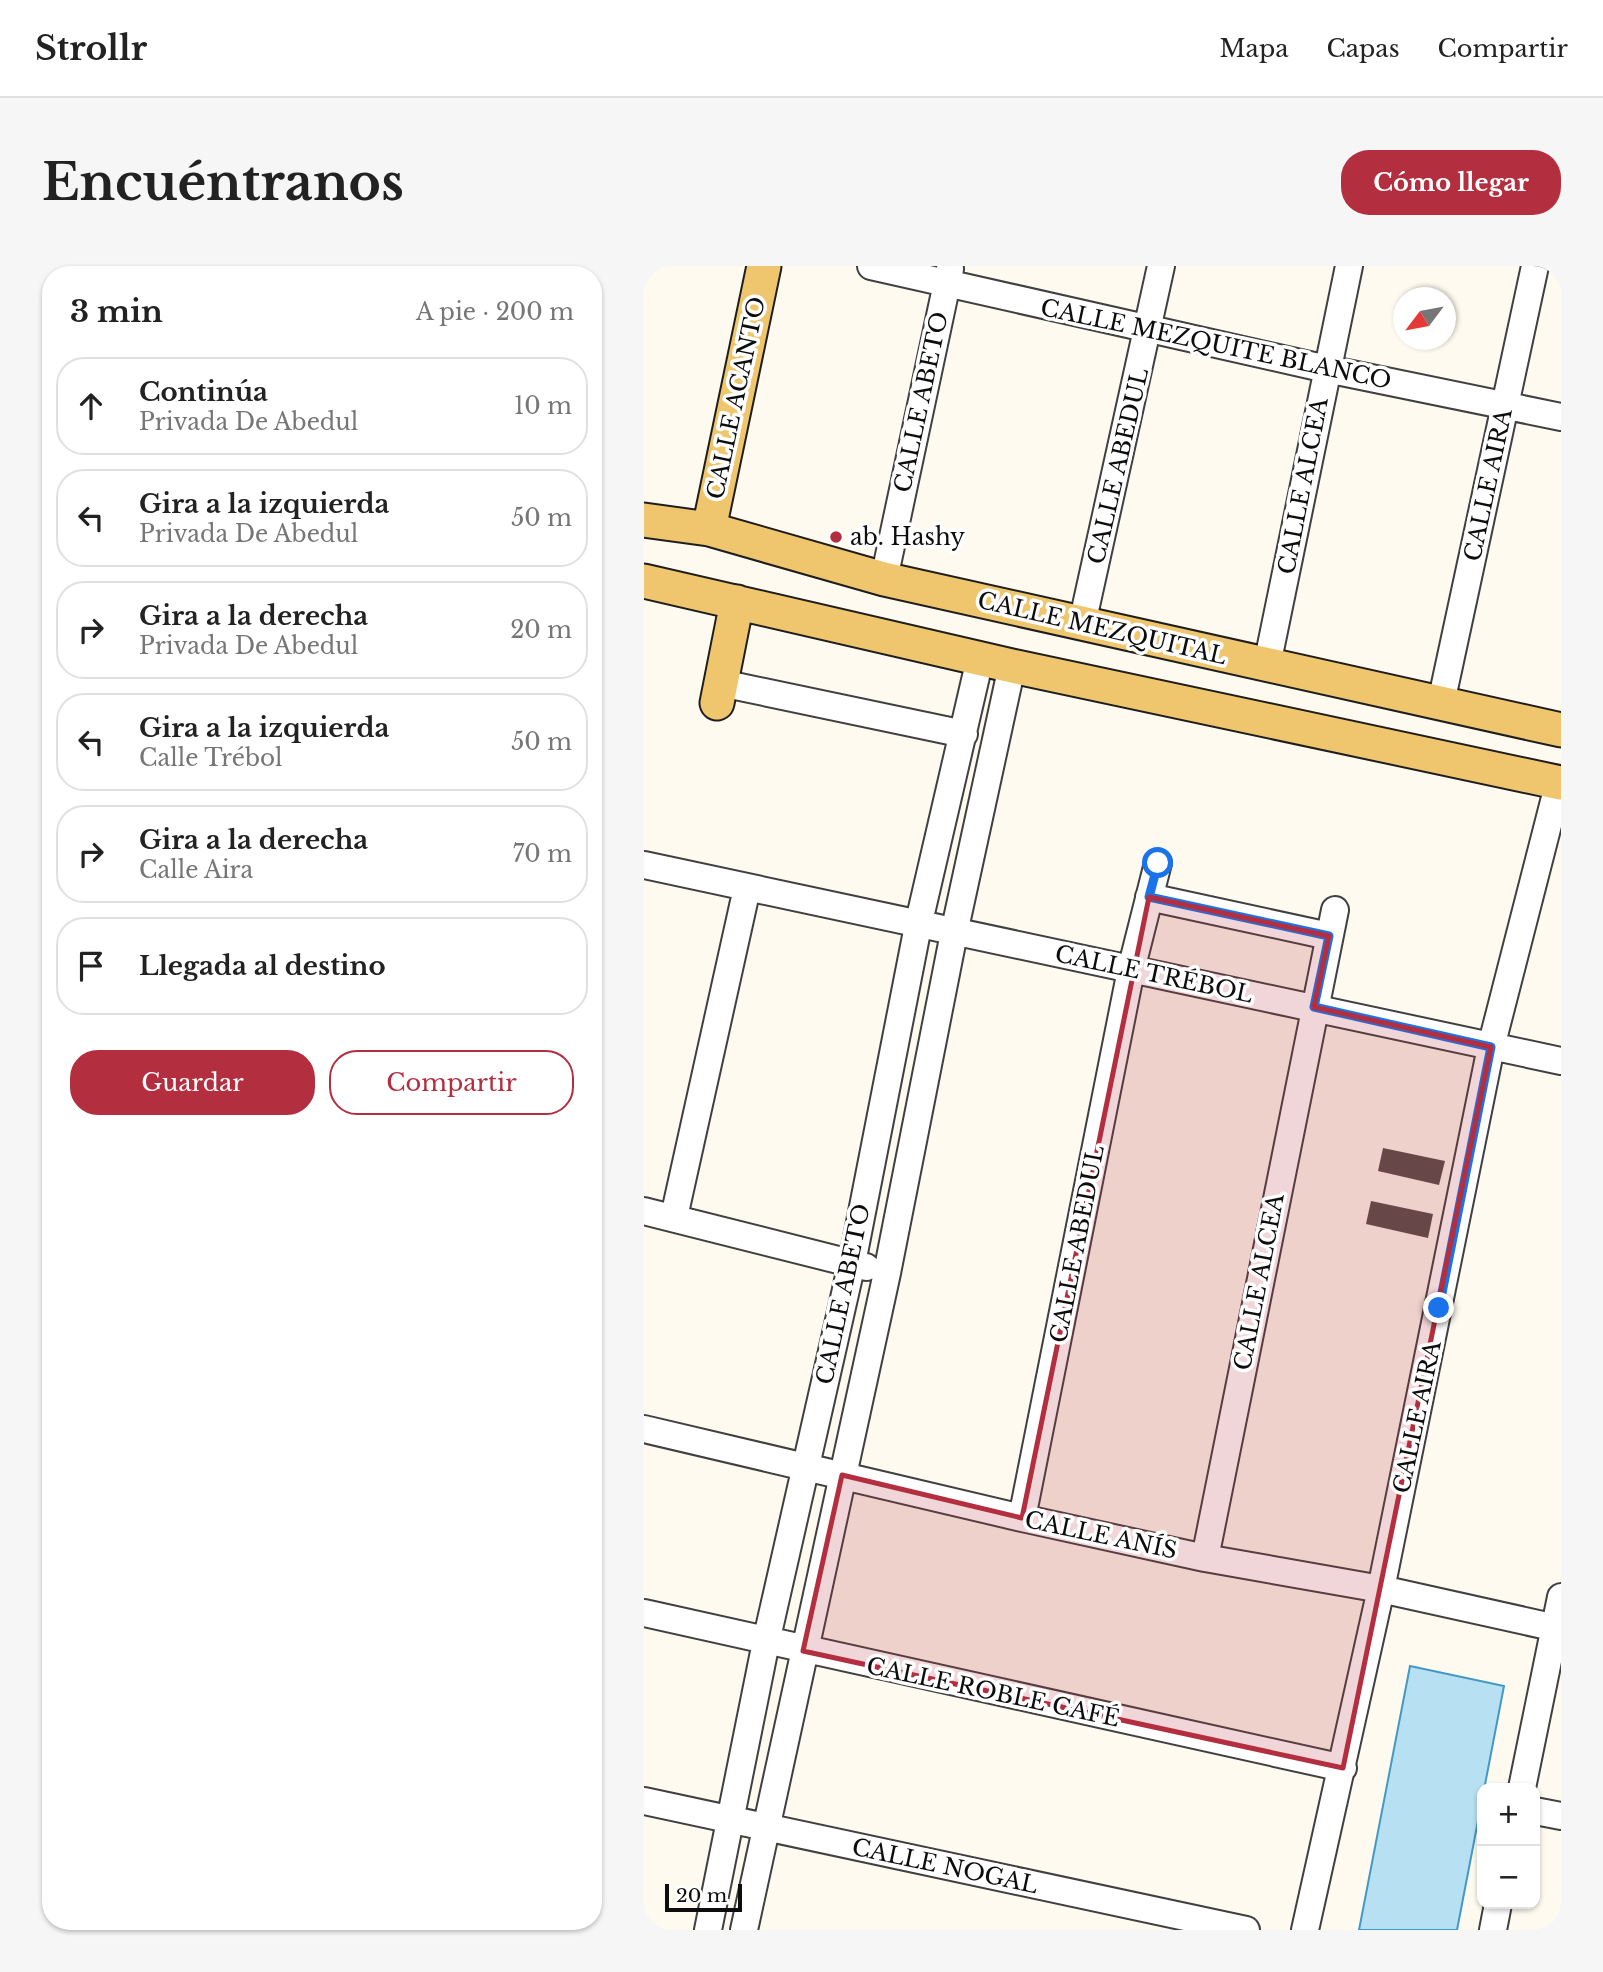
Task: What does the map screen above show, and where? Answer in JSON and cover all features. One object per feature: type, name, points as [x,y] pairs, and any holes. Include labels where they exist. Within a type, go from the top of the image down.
[{"type":"main road","name":"CALLE ACANTO","points":[[709,529],[764,266]]},
{"type":"main road","name":"CALLE MEZQUITAL","points":[[644,520],[709,529],[884,579],[1561,730]]},
{"type":"main road","points":[[644,581],[1012,667],[1560,783]]},
{"type":"main road","points":[[719,693],[737,602]]},
{"type":"street","name":"CALLE MEZQUITE BLANCO","points":[[871,266],[948,275],[1148,330],[1561,417]]},
{"type":"street","name":"CALLE ABEDUL","points":[[1082,624],[1161,266]]},
{"type":"street","name":"CALLE ALCEA","points":[[1266,666],[1349,266]]},
{"type":"street","name":"CALLE AIRA","points":[[1441,703],[1535,266]]},
{"type":"street","name":"CALLE ABETO","points":[[884,579],[948,275]]},
{"type":"street","name":"CALLE ABETO","points":[[709,1930],[766,1642],[852,1263],[918,926],[980,659]]},
{"type":"street","name":"CALLE ABETO","points":[[744,1930],[887,1273],[954,933],[1012,667]]},
{"type":"street","points":[[719,693],[964,734]]},
{"type":"street","name":"CALLE AIRA","points":[[1305,1930],[1381,1589],[1491,1047],[1560,783]]},
{"type":"street","name":"CALLE ABEDUL","points":[[1022,1518],[1131,970],[1158,863]]},
{"type":"street","name":"CALLE TRÉBOL","points":[[644,865],[918,926],[1561,1061]]},
{"type":"street","points":[[674,1217],[747,888]]},
{"type":"street","points":[[1149,897],[1329,936]]},
{"type":"street","name":"CALLE ALCEA","points":[[1205,1558],[1335,910]]},
{"type":"street","points":[[644,1211],[887,1273]]},
{"type":"street","name":"CALLE ANÍS","points":[[644,1429],[1022,1518],[1205,1558],[1381,1589],[1558,1629]]},
{"type":"street","points":[[1523,1783],[1558,1629],[1561,1597]]},
{"type":"street","name":"CALLE ROBLE CAFÉ","points":[[644,1613],[803,1651],[1343,1768]]},
{"type":"street","name":"CALLE NOGAL","points":[[644,1801],[1246,1930]]},
{"type":"street","points":[[1540,1812],[1561,1816]]},
{"type":"street","points":[[1493,1930],[1497,1909]]},
{"type":"highlighted area","points":[[1149,897],[1329,936],[1314,1007],[1491,1047],[1343,1768],[803,1651],[842,1475],[1022,1518]]},
{"type":"water","points":[[1410,1666],[1504,1686],[1485,1783],[1477,1783],[1477,1826],[1457,1930],[1359,1930]]},
{"type":"building","points":[[1383,1148],[1445,1161],[1439,1185],[1378,1171]]},
{"type":"building","points":[[1371,1201],[1433,1214],[1428,1238],[1366,1224]]},
{"type":"place","name":"ab. Hashy","points":[[836,537]]},
{"type":"route","points":[[1158,863],[1149,897],[1329,936],[1314,1007],[1491,1047],[1439,1308]]}]
